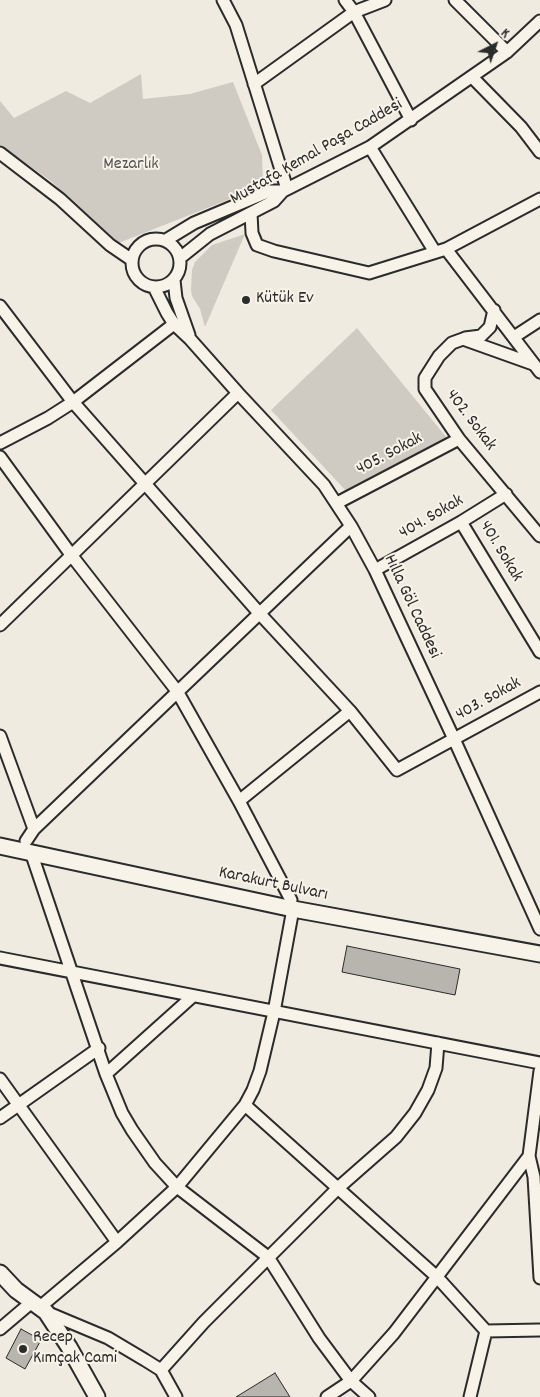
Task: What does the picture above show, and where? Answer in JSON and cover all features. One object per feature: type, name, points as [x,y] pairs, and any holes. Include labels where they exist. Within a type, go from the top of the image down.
[{"type":"main road","name":"Karakurt Bulvarı","points":[[0,836],[30,841],[292,905],[540,954]]},
{"type":"main road","name":"Karakurt Bulvarı","points":[[0,846],[30,841]]},
{"type":"main road","name":"Karakurt Bulvarı","points":[[292,905],[540,944]]},
{"type":"main road","points":[[0,1273],[16,1290],[40,1307],[69,1347],[97,1397]]},
{"type":"street","points":[[166,240],[187,226],[270,190],[285,190],[236,25],[223,0]]},
{"type":"street","points":[[344,0],[354,12],[411,120]]},
{"type":"street","points":[[254,84],[354,12],[385,0]]},
{"type":"street","points":[[455,0],[507,52]]},
{"type":"street","name":"Mustafa Kemal Paşa Caddesi","points":[[180,258],[210,234],[274,201],[285,190],[370,147],[507,52],[540,21]]},
{"type":"street","points":[[472,77],[521,127],[540,152]]},
{"type":"street","points":[[370,147],[441,251],[494,310],[537,368]]},
{"type":"street","points":[[0,153],[60,199],[110,245],[132,260]]},
{"type":"street","points":[[250,213],[252,234],[257,245],[274,251],[369,273],[441,251],[540,199]]},
{"type":"street","points":[[174,280],[162,287],[154,287],[140,281],[132,268],[132,260],[138,246],[151,239],[166,240],[175,247],[181,266],[174,280],[176,298],[190,338]]},
{"type":"street","points":[[154,287],[174,324],[190,338]]},
{"type":"street","points":[[0,306],[73,402],[260,614],[350,711],[239,801]]},
{"type":"street","points":[[462,339],[481,336],[490,327],[494,310]]},
{"type":"street","points":[[514,337],[540,320]]},
{"type":"street","points":[[0,443],[48,418],[73,402],[174,324]]},
{"type":"street","name":"Hılla Göl Caddesi","points":[[190,338],[238,393],[310,469],[337,502],[375,570],[540,929]]},
{"type":"street","points":[[462,339],[537,368]]},
{"type":"street","name":"402. Sokak","points":[[462,339],[452,343],[439,356],[425,378],[424,389],[459,439],[540,536]]},
{"type":"street","points":[[0,625],[238,393]]},
{"type":"street","name":"405. Sokak","points":[[337,502],[459,439]]},
{"type":"street","points":[[0,458],[72,556],[176,691],[239,801],[292,905],[274,1012],[260,1071],[245,1105],[177,1187],[117,1242],[40,1307],[0,1329]]},
{"type":"street","name":"404. Sokak","points":[[375,570],[461,522],[506,494]]},
{"type":"street","name":"401. Sokak","points":[[461,522],[540,652]]},
{"type":"street","points":[[30,841],[176,691],[260,614],[351,526]]},
{"type":"street","name":"403. Sokak","points":[[350,711],[397,770],[540,692]]},
{"type":"street","points":[[0,736],[30,841],[72,973],[99,1048],[106,1074],[122,1113],[143,1148],[177,1187],[268,1257],[319,1338],[351,1381],[369,1397]]},
{"type":"street","points":[[0,958],[540,1063]]},
{"type":"street","points":[[106,1074],[193,996]]},
{"type":"street","points":[[161,1370],[204,1322],[268,1257],[338,1188],[396,1137],[415,1113],[428,1090],[436,1068],[438,1043]]},
{"type":"street","points":[[0,1118],[99,1048]]},
{"type":"street","points":[[540,1071],[529,1156],[537,1178],[540,1275]]},
{"type":"street","points":[[0,1080],[117,1242]]},
{"type":"street","points":[[245,1105],[437,1277],[486,1331],[540,1330]]},
{"type":"street","points":[[327,1397],[351,1381],[394,1333],[529,1156]]},
{"type":"street","points":[[40,1307],[108,1338],[161,1370],[176,1397]]},
{"type":"street","points":[[470,1397],[486,1331]]},
{"type":"street","points":[[351,1381],[354,1397]]},
{"type":"green space","name":"Mezarlık","points":[[141,74],[143,99],[190,94],[233,82],[262,155],[263,186],[116,244],[51,181],[0,145],[0,101],[14,118],[66,91],[90,103]]},
{"type":"green space","points":[[245,234],[205,327],[200,309],[192,296],[191,290],[192,270],[195,262],[212,245]]},
{"type":"green space","points":[[357,328],[447,438],[346,491],[271,410]]},
{"type":"building","points":[[347,946],[460,969],[455,995],[342,972]]},
{"type":"building","name":"Recep Kımçak Cami","points":[[21,1329],[41,1340],[25,1369],[6,1358]]},
{"type":"building","points":[[275,1373],[290,1397],[236,1397]]},
{"type":"place","name":"Kütük Ev","points":[[246,300]]},
{"type":"place","name":"Recep Kımçak Cami","points":[[23,1349]]}]
